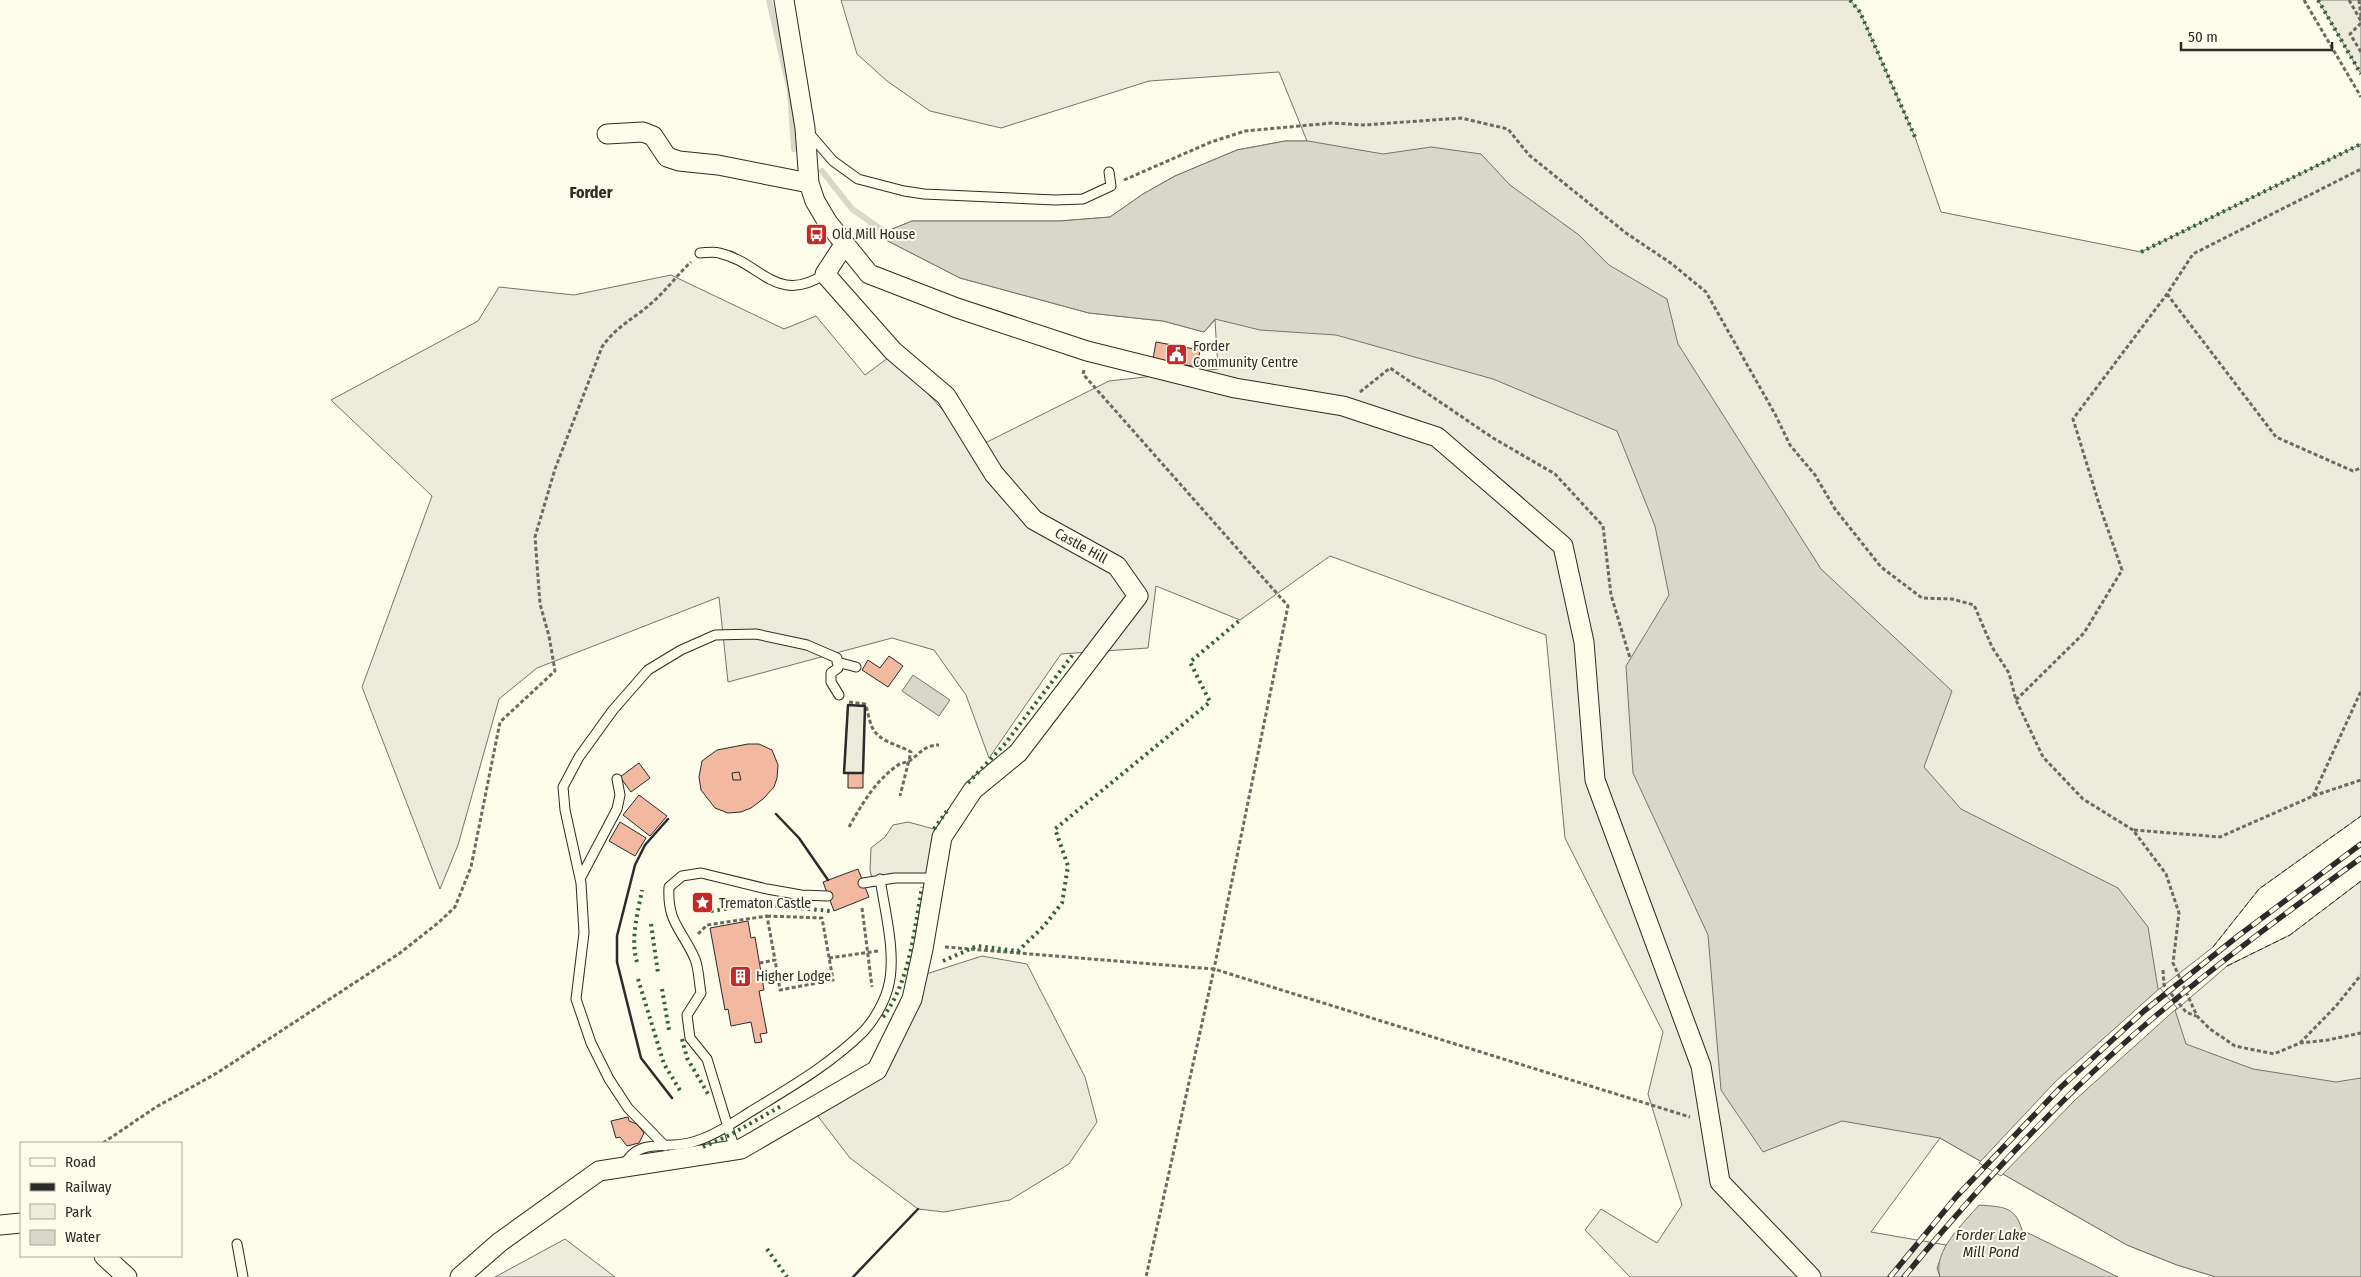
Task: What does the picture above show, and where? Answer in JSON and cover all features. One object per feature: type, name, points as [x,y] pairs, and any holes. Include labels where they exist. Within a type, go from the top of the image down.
[{"type":"street","points":[[784,0],[805,128],[809,183],[815,201],[844,245],[868,274],[957,308],[1087,351],[1235,388],[1343,406],[1437,437],[1563,546],[1584,642],[1595,780],[1701,1066],[1720,1182],[1811,1277]]},
{"type":"street","points":[[607,134],[643,132],[653,136],[667,157],[679,161],[718,165],[809,183]]},
{"type":"street","points":[[825,274],[844,245]]},
{"type":"street","name":"Castle Hill","points":[[460,1277],[500,1242],[599,1171],[741,1149],[877,1070],[912,999],[923,949],[933,878],[942,837],[973,790],[1018,753],[1138,596],[1117,566],[1034,520],[994,474],[946,396],[893,350],[825,274]]},
{"type":"street","points":[[0,1225],[20,1222]]},
{"type":"street","points":[[105,1257],[127,1277]]},
{"type":"lane","points":[[805,128],[832,160],[858,179],[904,191],[924,194],[1055,200],[1083,199],[1111,186],[1109,172]]},
{"type":"lane","points":[[700,253],[719,253],[783,285],[811,283],[825,274]]},
{"type":"lane","points":[[665,1146],[628,1108],[620,1096],[591,1043],[576,999],[584,933],[580,879],[564,810],[563,787],[578,756],[613,710],[648,670],[681,650],[715,635],[756,634],[806,645],[837,658],[838,668],[831,672],[831,682],[839,695]]},
{"type":"lane","points":[[837,662],[856,667]]},
{"type":"lane","points":[[580,879],[617,809],[620,795],[617,779]]},
{"type":"lane","points":[[735,1150],[706,1059],[690,1038],[687,1015],[701,994],[696,960],[672,919],[668,903],[669,888],[682,876],[701,873],[766,889],[801,895],[828,896]]},
{"type":"lane","points":[[863,884],[880,879],[933,878]]},
{"type":"lane","points":[[622,1167],[634,1151],[646,1147],[688,1143],[704,1138],[727,1126],[820,1068],[864,1030],[877,1012],[888,989],[892,968],[880,879]]},
{"type":"lane","points":[[237,1244],[244,1277]]},
{"type":"path","points":[[2304,0],[2361,97]]},
{"type":"path","points":[[2349,0],[2361,22],[2350,34],[2361,52]]},
{"type":"path","points":[[2359,0],[2361,17]]},
{"type":"path","points":[[1111,186],[1164,161],[1245,130],[1332,123],[1363,126],[1460,118],[1508,129],[1530,155],[1626,233],[1672,264],[1706,292],[1775,414],[1790,445],[1815,475],[1835,509],[1880,567],[1922,598],[1952,599],[1974,605],[1992,647],[2009,673],[2016,700],[2043,757],[2083,799],[2133,830],[2166,874],[2179,913],[2173,963],[2197,1016],[2210,1029],[2235,1046],[2274,1054],[2300,1043],[2328,1040],[2361,1033]]},
{"type":"path","points":[[2016,700],[2084,633],[2122,570],[2072,419],[2167,294],[2193,254],[2361,169]]},
{"type":"path","points":[[104,1142],[156,1107],[217,1073],[400,953],[438,923],[454,907],[471,867],[500,722],[555,671],[549,636],[540,604],[535,537],[558,460],[602,347],[612,332],[637,316],[656,299],[700,253]]},
{"type":"path","points":[[2167,294],[2276,437],[2353,471],[2361,468]]},
{"type":"path","points":[[1087,351],[1083,374],[1288,606],[1214,969],[1146,1277]]},
{"type":"path","points":[[1343,406],[1390,368],[1493,438],[1555,474],[1603,526],[1611,596],[1630,658]]},
{"type":"path","points":[[2313,796],[2361,691]]},
{"type":"path","points":[[839,695],[844,700],[864,704],[872,727],[880,738],[897,744],[911,752],[900,796]]},
{"type":"path","points":[[849,827],[871,790],[899,764],[909,761],[929,745],[939,745]]},
{"type":"path","points":[[2133,830],[2220,837],[2313,796],[2361,780]]},
{"type":"path","points":[[862,908],[866,952],[877,1012]]},
{"type":"path","points":[[687,945],[707,925],[767,916],[822,918],[833,980],[780,990],[767,916]]},
{"type":"path","points":[[946,947],[1214,969],[1710,1123]]},
{"type":"path","points":[[829,958],[890,949]]},
{"type":"path","points":[[759,963],[775,960]]},
{"type":"path","points":[[2163,970],[2164,985],[2186,1012],[2197,1016]]},
{"type":"path","points":[[2300,1043],[2336,1006],[2361,975]]},
{"type":"green space","points":[[841,0],[1850,0],[1860,12],[1915,137],[1941,212],[2141,252],[2361,144],[2361,816],[2259,889],[2213,947],[2158,990],[2176,1010],[2227,966],[2290,935],[2361,881],[2361,1277],[2216,1277],[2177,1265],[2127,1245],[1940,1138],[1871,1232],[1946,1245],[1937,1268],[1940,1277],[1630,1277],[1585,1230],[1601,1209],[1657,1243],[1682,1205],[1648,1094],[1663,1032],[1565,838],[1546,635],[1330,556],[1240,620],[1156,586],[1148,648],[1061,654],[989,758],[966,695],[934,650],[892,638],[728,682],[719,597],[537,668],[499,699],[458,845],[440,889],[362,687],[432,496],[331,400],[478,321],[499,287],[574,295],[671,275],[784,329],[816,316],[865,375],[892,355],[977,447],[1109,381],[1218,369],[1215,320],[1204,332],[1163,321],[1089,313],[960,278],[886,240],[885,232],[912,221],[1060,221],[1110,217],[1143,194],[1175,176],[1237,150],[1285,141],[1307,141],[1279,72],[1149,81],[1001,128],[930,111],[887,81],[857,54]]},
{"type":"green space","points":[[2318,0],[2361,0],[2361,74]]},
{"type":"green space","points":[[848,705],[865,706],[863,773],[844,773]]},
{"type":"green space","points":[[908,822],[934,829],[939,834],[931,874],[889,874],[872,878],[870,870],[871,848],[885,837],[893,825]]},
{"type":"green space","points":[[982,956],[1027,964],[1085,1077],[1097,1122],[1069,1164],[1010,1200],[944,1212],[918,1209],[850,1158],[810,1106],[872,1067],[923,975]]},
{"type":"green space","points":[[565,1239],[615,1277],[495,1277]]},
{"type":"water","points":[[1285,141],[1308,141],[1383,154],[1431,147],[1481,154],[1510,185],[1579,235],[1609,265],[1667,299],[1678,344],[1821,569],[1952,691],[1924,767],[1961,809],[2118,888],[2148,927],[2158,989],[2175,1010],[2186,1044],[2253,1069],[2336,1082],[2361,1078],[2361,1277],[2216,1277],[2177,1265],[2127,1245],[1940,1138],[1842,1121],[1763,1152],[1721,1090],[1708,935],[1633,773],[1626,666],[1669,595],[1655,526],[1617,431],[1493,379],[1336,335],[1260,330],[1215,319],[1204,332],[1163,321],[1089,313],[960,278],[886,240],[885,232],[912,221],[1060,221],[1110,217],[1143,194],[1175,176],[1237,150]]},
{"type":"water","points":[[913,675],[950,700],[939,716],[902,691]]},
{"type":"water","name":"Forder Lake Mill Pond","points":[[1979,1205],[2006,1209],[2015,1216],[2022,1230],[2118,1277],[1940,1277],[1939,1267],[1945,1248],[1958,1229]]},
{"type":"pier","points":[[2160,988],[2177,1008],[2076,1099],[2001,1176],[1979,1163],[2056,1081]]},
{"type":"building","name":"Forder Community Centre","points":[[1156,342],[1200,350],[1197,367],[1153,359]]},
{"type":"building","points":[[889,656],[903,666],[888,687],[862,670],[868,660],[880,668]]},
{"type":"building","points":[[748,744],[759,744],[772,750],[778,765],[774,787],[763,799],[751,808],[741,812],[728,813],[715,808],[701,790],[699,777],[702,761],[717,750]]},
{"type":"building","points":[[639,763],[650,778],[631,792],[620,777]]},
{"type":"building","points":[[739,772],[741,780],[733,780],[732,773]]},
{"type":"building","points":[[848,773],[863,773],[863,788],[848,788]]},
{"type":"building","points":[[639,795],[667,816],[650,836],[623,815]]},
{"type":"building","points":[[620,822],[646,838],[635,856],[609,841]]},
{"type":"building","points":[[858,869],[869,897],[834,911],[823,882]]},
{"type":"building","name":"Higher Lodge","points":[[748,921],[751,938],[755,937],[764,990],[759,991],[767,1033],[760,1034],[762,1042],[755,1043],[751,1022],[731,1026],[728,1009],[725,1010],[710,928]]},
{"type":"building","points":[[628,1117],[629,1121],[637,1124],[644,1133],[639,1143],[627,1146],[620,1137],[616,1138],[611,1121]]},
{"type":"waterway","points":[[769,0],[790,91],[794,149]]},
{"type":"waterway","points":[[822,171],[852,209],[885,232]]},
{"type":"railway","points":[[1890,1277],[1956,1197],[2061,1087],[2144,1011],[2238,936],[2361,844]]},
{"type":"railway","points":[[1904,1277],[2022,1142],[2118,1048],[2229,957],[2361,858]]},
{"type":"hedge","points":[[1850,0],[1860,12],[1915,137]]},
{"type":"hedge","points":[[2318,0],[2361,74]]},
{"type":"hedge","points":[[2141,252],[2361,144]]},
{"type":"hedge","points":[[943,961],[977,946],[1018,951],[1044,926],[1062,903],[1068,866],[1055,829],[1210,702],[1190,662],[1240,620]]},
{"type":"hedge","points":[[968,783],[1004,745],[1074,653]]},
{"type":"hedge","points":[[934,829],[949,808]]},
{"type":"hedge","points":[[883,1017],[892,1003],[905,972],[910,955],[922,887]]},
{"type":"hedge","points":[[637,962],[634,935],[642,890]]},
{"type":"hedge","points":[[711,911],[758,904],[830,911]]},
{"type":"hedge","points":[[651,924],[658,973]]},
{"type":"hedge","points":[[638,979],[664,1064],[681,1092]]},
{"type":"hedge","points":[[662,989],[669,1030]]},
{"type":"hedge","points":[[682,1039],[687,1058],[708,1094]]},
{"type":"hedge","points":[[703,1147],[730,1135],[783,1105]]},
{"type":"hedge","points":[[767,1249],[787,1277]]},
{"type":"fence","points":[[2213,947],[2259,889],[2361,816]]},
{"type":"fence","points":[[2227,966],[2290,935],[2361,881]]},
{"type":"wall","points":[[848,705],[865,706],[863,773],[844,773],[848,705]]},
{"type":"wall","points":[[776,814],[799,838],[828,880]]},
{"type":"wall","points":[[668,819],[645,845],[635,865],[617,936],[617,962],[641,1058],[672,1098]]},
{"type":"wall","points":[[853,1277],[918,1209]]},
{"type":"place","name":"Old Mill House","points":[[816,234]]},
{"type":"place","name":"Forder Community Centre","points":[[1177,354]]},
{"type":"place","name":"Trematon Castle","points":[[703,903]]},
{"type":"place","name":"Higher Lodge","points":[[740,976]]},
{"type":"district","name":"Forder","points":[[591,192]]}]
